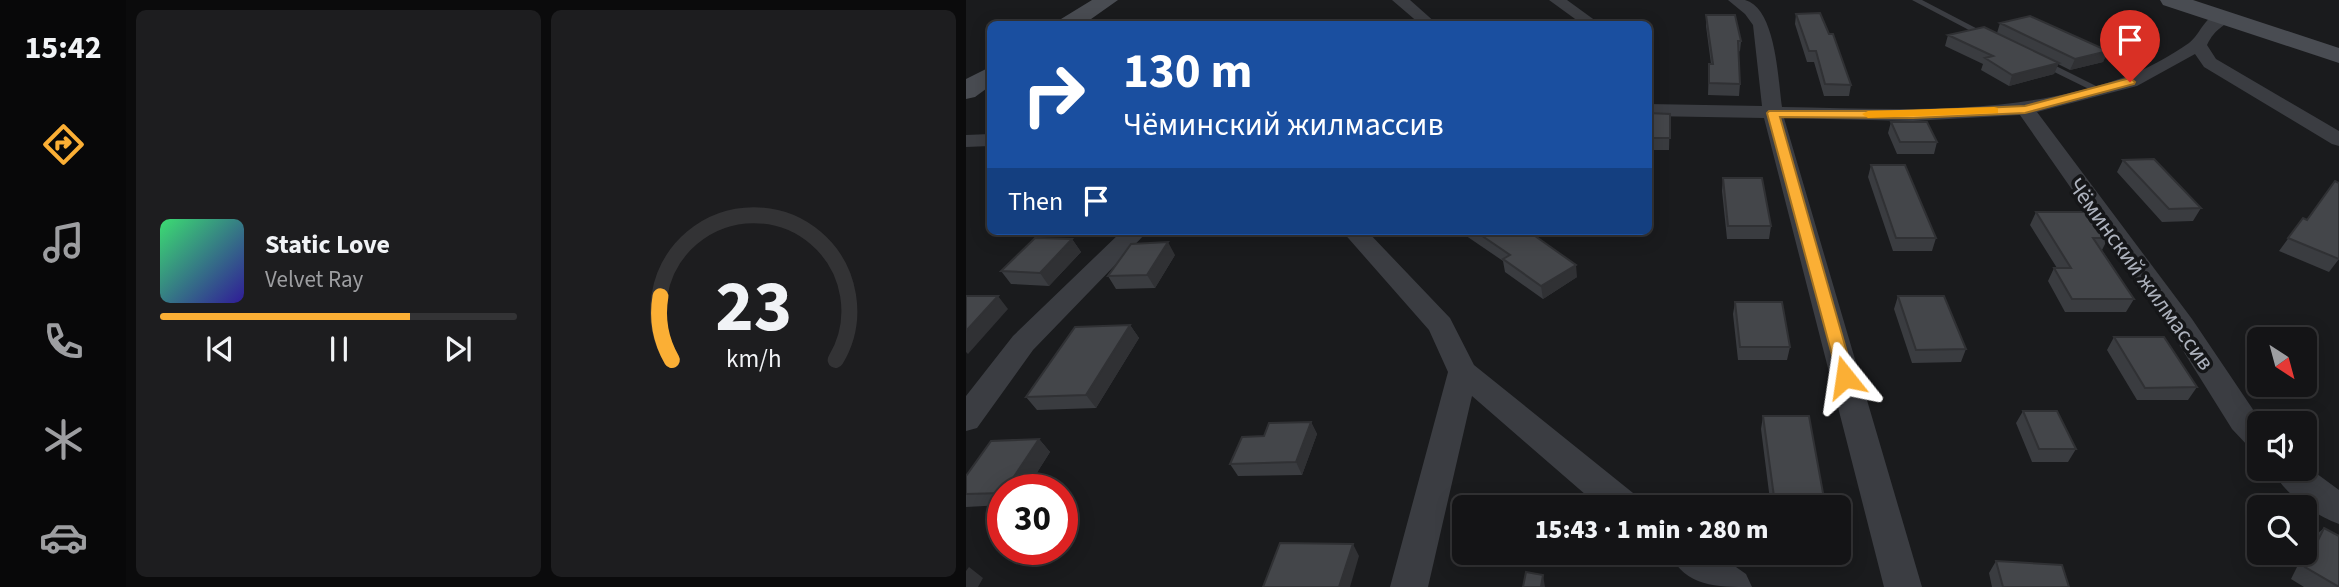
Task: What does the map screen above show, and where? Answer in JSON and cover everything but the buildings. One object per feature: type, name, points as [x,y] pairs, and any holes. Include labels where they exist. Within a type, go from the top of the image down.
[{"type":"main road","points":[[1074,21],[1107,0]]},
{"type":"main road","points":[[2171,0],[2339,56]]},
{"type":"main road","points":[[966,91],[987,77]]},
{"type":"street","points":[[1400,0],[1425,21]]},
{"type":"street","points":[[1557,0],[1588,21]]},
{"type":"street","points":[[1736,0],[1751,11],[1760,25],[1773,113],[1903,587]]},
{"type":"street","points":[[1652,110],[1913,115],[2025,109],[2130,82],[2198,45],[2208,27],[2223,18]]},
{"type":"street","points":[[2198,45],[2210,63],[2339,140]]},
{"type":"street","name":"Чёминский жилмассив","points":[[2025,109],[2182,326],[2247,424]]},
{"type":"street","points":[[966,141],[987,139]]},
{"type":"street","points":[[966,419],[1023,343],[1132,235]]},
{"type":"street","points":[[1358,235],[1440,325],[1463,372],[1610,495]]},
{"type":"street","points":[[1409,587],[1463,372]]},
{"type":"street","points":[[2299,481],[2339,509]]},
{"type":"street","points":[[1704,565],[1734,587]]},
{"type":"lane","points":[[1916,0],[2004,45]]},
{"type":"lane","points":[[2028,56],[2101,91]]},
{"type":"slow traffic","points":[[1868,114],[1994,111]]},
{"type":"route","points":[[1845,377],[1773,113],[1913,115],[2025,109],[2130,82]]}]
